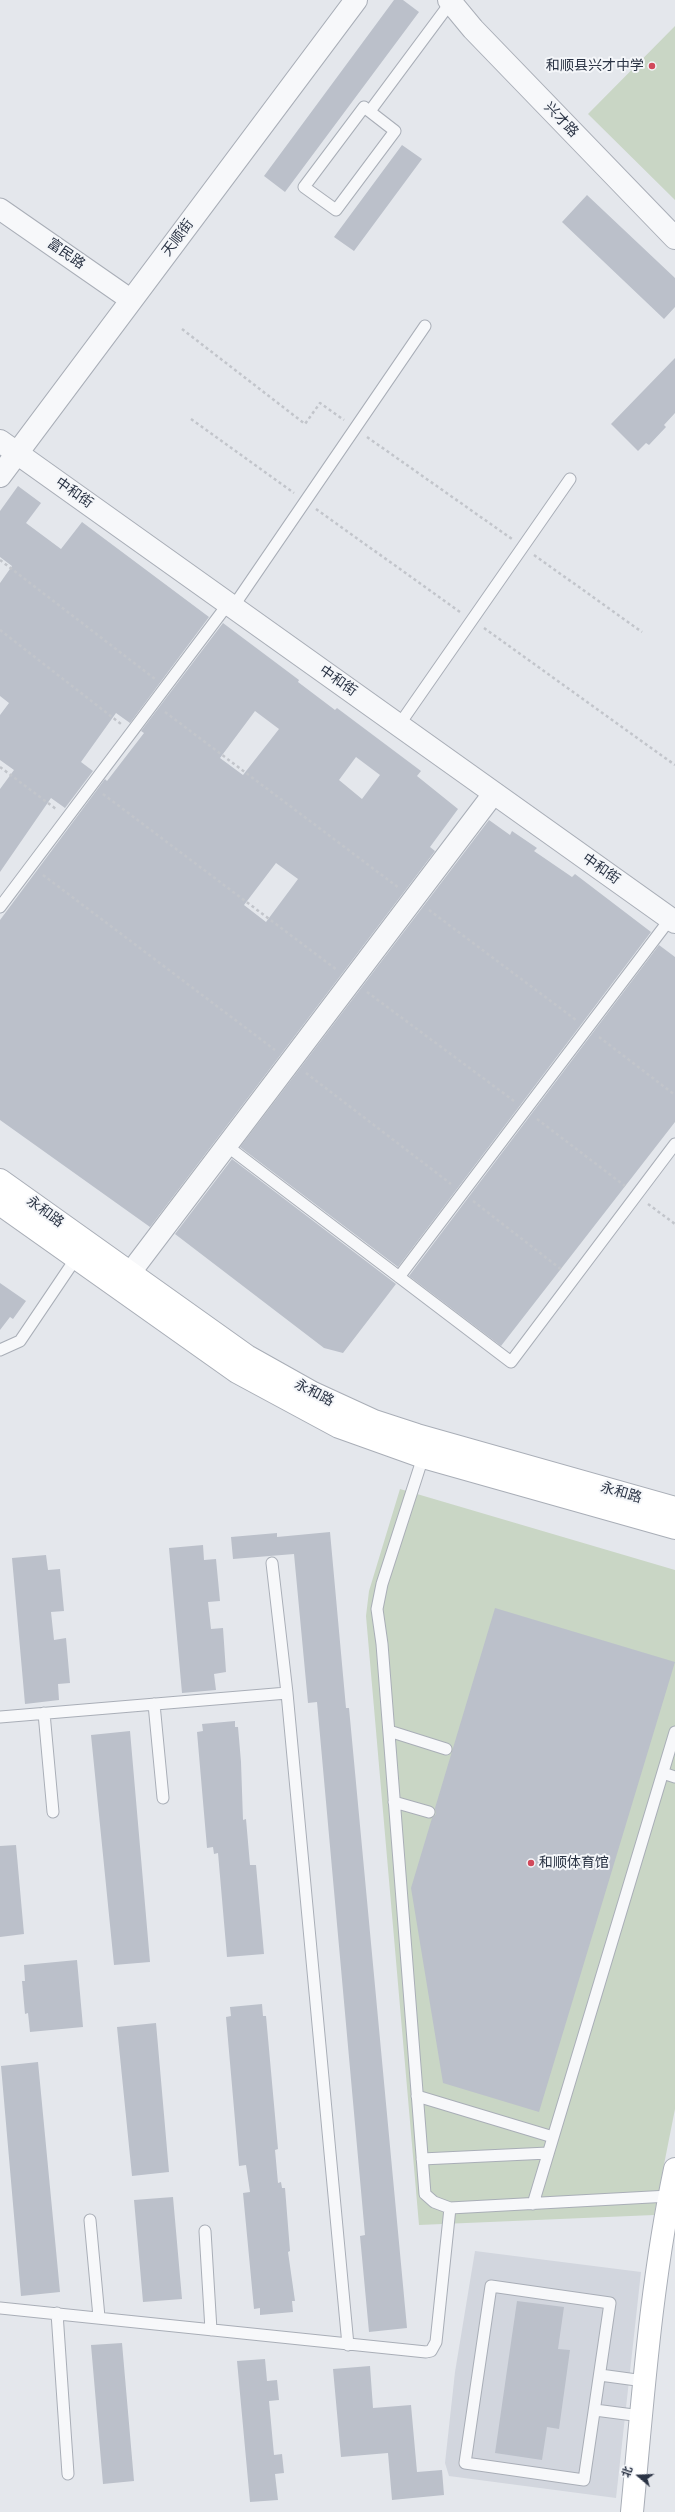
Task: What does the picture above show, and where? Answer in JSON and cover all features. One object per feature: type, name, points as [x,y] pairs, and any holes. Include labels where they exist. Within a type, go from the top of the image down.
[{"type":"main road","name":"永和路","points":[[0,1180],[247,1356],[347,1409],[424,1437],[675,1508]]},
{"type":"main road","name":"永和路","points":[[0,1204],[185,1337],[261,1387],[339,1427],[423,1457],[675,1528]]},
{"type":"main road","points":[[632,2512],[644,2381],[658,2263],[675,2169]]},
{"type":"street","name":"天顺街","points":[[0,476],[9,447],[131,300],[356,0]]},
{"type":"street","name":"兴才路","points":[[450,1],[472,30],[675,238]]},
{"type":"street","name":"富民路","points":[[0,209],[131,300]]},
{"type":"street","name":"中和街","points":[[9,447],[673,920]]},
{"type":"street","points":[[130,1273],[494,793]]},
{"type":"lane","points":[[370,111],[450,1]]},
{"type":"lane","points":[[364,107],[370,111],[395,131],[336,210],[304,187],[364,107]]},
{"type":"lane","points":[[0,907],[91,785],[231,605],[305,501],[425,326]]},
{"type":"lane","points":[[399,725],[570,479]]},
{"type":"lane","points":[[399,1277],[525,1110],[673,920]]},
{"type":"lane","points":[[227,1146],[511,1362],[675,1144]]},
{"type":"lane","points":[[0,1350],[20,1341],[76,1258]]},
{"type":"lane","points":[[423,1457],[382,1584],[377,1609],[389,1731],[425,2194],[434,2202],[450,2208],[669,2196]]},
{"type":"lane","points":[[272,1563],[287,1693],[348,2345]]},
{"type":"lane","points":[[0,1717],[287,1693]]},
{"type":"lane","points":[[154,1704],[163,1798]]},
{"type":"lane","points":[[44,1713],[53,1812]]},
{"type":"lane","points":[[389,1731],[446,1748]]},
{"type":"lane","points":[[533,2204],[675,1732]]},
{"type":"lane","points":[[663,1773],[675,1777]]},
{"type":"lane","points":[[394,1802],[429,1812]]},
{"type":"lane","points":[[417,2096],[553,2137]]},
{"type":"lane","points":[[422,2159],[548,2153]]},
{"type":"lane","points":[[0,2308],[98,2317],[348,2345],[431,2351],[436,2342],[450,2208]]},
{"type":"lane","points":[[90,2220],[98,2317]]},
{"type":"lane","points":[[204,2231],[211,2330]]},
{"type":"lane","points":[[491,2286],[610,2303],[594,2410],[584,2480],[465,2463],[491,2286]]},
{"type":"lane","points":[[57,2313],[68,2474]]},
{"type":"lane","points":[[600,2375],[644,2381]]},
{"type":"lane","points":[[594,2410],[641,2416]]},
{"type":"path","points":[[182,330],[305,424],[320,403],[642,632]]},
{"type":"path","points":[[191,419],[675,765]]},
{"type":"path","points":[[0,560],[166,687]]},
{"type":"path","points":[[0,630],[132,732]]},
{"type":"path","points":[[0,767],[67,818]]},
{"type":"path","points":[[91,785],[675,1224]]},
{"type":"path","points":[[31,866],[574,1278]]},
{"type":"shaded area","points":[[475,2251],[641,2272],[616,2498],[449,2476],[445,2463],[455,2372]]},
{"type":"green space","name":"和顺县兴才中学","points":[[675,26],[675,200],[588,114]]},
{"type":"green space","name":"和顺体育馆","points":[[400,1489],[675,1570],[675,2109],[654,2215],[419,2225],[366,1616],[369,1591]]},
{"type":"building","points":[[394,0],[403,0],[419,12],[285,192],[264,176]]},
{"type":"building","points":[[402,145],[422,159],[354,251],[334,237]]},
{"type":"building","points":[[587,195],[675,278],[675,307],[664,319],[562,222]]},
{"type":"building","points":[[675,358],[675,413],[664,425],[666,427],[649,445],[646,443],[638,451],[611,424]]},
{"type":"building","points":[[18,486],[41,503],[26,523],[61,549],[82,522],[209,617],[130,723],[116,713],[81,762],[93,771],[65,808],[51,798],[0,872],[0,789],[14,770],[0,760],[0,715],[9,703],[0,696],[0,583],[12,566],[0,557],[0,511]]},
{"type":"building","points":[[223,623],[299,680],[298,682],[335,710],[337,708],[421,771],[417,776],[458,809],[430,847],[435,851],[150,1227],[0,1120],[0,920],[105,779],[107,781],[144,733],[141,731]],"holes":[[[255,711],[279,729],[243,775],[220,758]],[[356,757],[380,775],[362,799],[339,780]],[[276,863],[298,879],[266,922],[244,905]]]},
{"type":"building","points":[[489,820],[510,835],[512,831],[537,848],[534,851],[572,877],[575,874],[651,932],[398,1267],[240,1147]]},
{"type":"building","points":[[659,945],[675,957],[675,1122],[501,1346],[409,1276]]},
{"type":"building","points":[[232,1159],[396,1284],[343,1353],[324,1348],[175,1234]]},
{"type":"building","points":[[0,1283],[26,1301],[13,1319],[10,1317],[0,1330]]},
{"type":"building","points":[[330,1532],[346,1708],[349,1708],[407,2328],[369,2332],[360,2236],[365,2235],[317,1702],[308,1703],[294,1554],[233,1559],[231,1537],[277,1533],[277,1537]]},
{"type":"building","points":[[203,1545],[204,1560],[216,1559],[220,1601],[208,1602],[211,1629],[223,1628],[226,1672],[214,1674],[216,1690],[182,1693],[169,1548]]},
{"type":"building","points":[[46,1555],[48,1570],[60,1569],[64,1611],[51,1612],[54,1640],[66,1638],[70,1683],[58,1684],[59,1700],[25,1704],[12,1558]]},
{"type":"building","points":[[495,1608],[675,1662],[539,2112],[443,2083],[411,1888],[432,1818],[436,1814],[435,1808]]},
{"type":"building","points":[[235,1721],[235,1727],[238,1727],[241,1762],[243,1820],[246,1819],[250,1865],[256,1865],[264,1954],[227,1957],[218,1853],[214,1854],[213,1847],[207,1848],[197,1732],[203,1731],[202,1724]]},
{"type":"building","points":[[130,1731],[150,1962],[114,1965],[91,1735]]},
{"type":"building","points":[[16,1845],[24,1934],[0,1937],[0,1846]]},
{"type":"building","points":[[77,1960],[83,2027],[30,2032],[28,2013],[25,2014],[22,1981],[25,1981],[24,1965]]},
{"type":"building","points":[[262,2004],[263,2016],[266,2016],[278,2149],[275,2150],[278,2183],[281,2182],[282,2188],[285,2188],[290,2251],[288,2252],[295,2301],[292,2301],[293,2312],[260,2315],[260,2308],[254,2309],[243,2193],[250,2192],[246,2165],[239,2166],[226,2017],[231,2016],[230,2007]]},
{"type":"building","points":[[156,2023],[169,2172],[132,2176],[117,2027]]},
{"type":"building","points":[[38,2062],[60,2292],[21,2296],[1,2066]]},
{"type":"building","points":[[173,2197],[182,2299],[143,2302],[134,2200]]},
{"type":"building","points":[[517,2301],[564,2307],[558,2349],[570,2350],[559,2429],[547,2427],[542,2460],[495,2453]]},
{"type":"building","points":[[122,2343],[134,2481],[103,2484],[91,2345]]},
{"type":"building","points":[[265,2359],[267,2381],[277,2380],[279,2400],[269,2401],[274,2455],[282,2454],[284,2473],[275,2474],[278,2500],[250,2502],[237,2361]]},
{"type":"building","points":[[370,2366],[373,2408],[411,2405],[417,2472],[442,2470],[444,2495],[392,2500],[388,2453],[341,2457],[333,2369]]},
{"type":"place","name":"和顺县兴才中学","points":[[652,66]]},
{"type":"place","name":"和顺体育馆","points":[[531,1863]]}]
